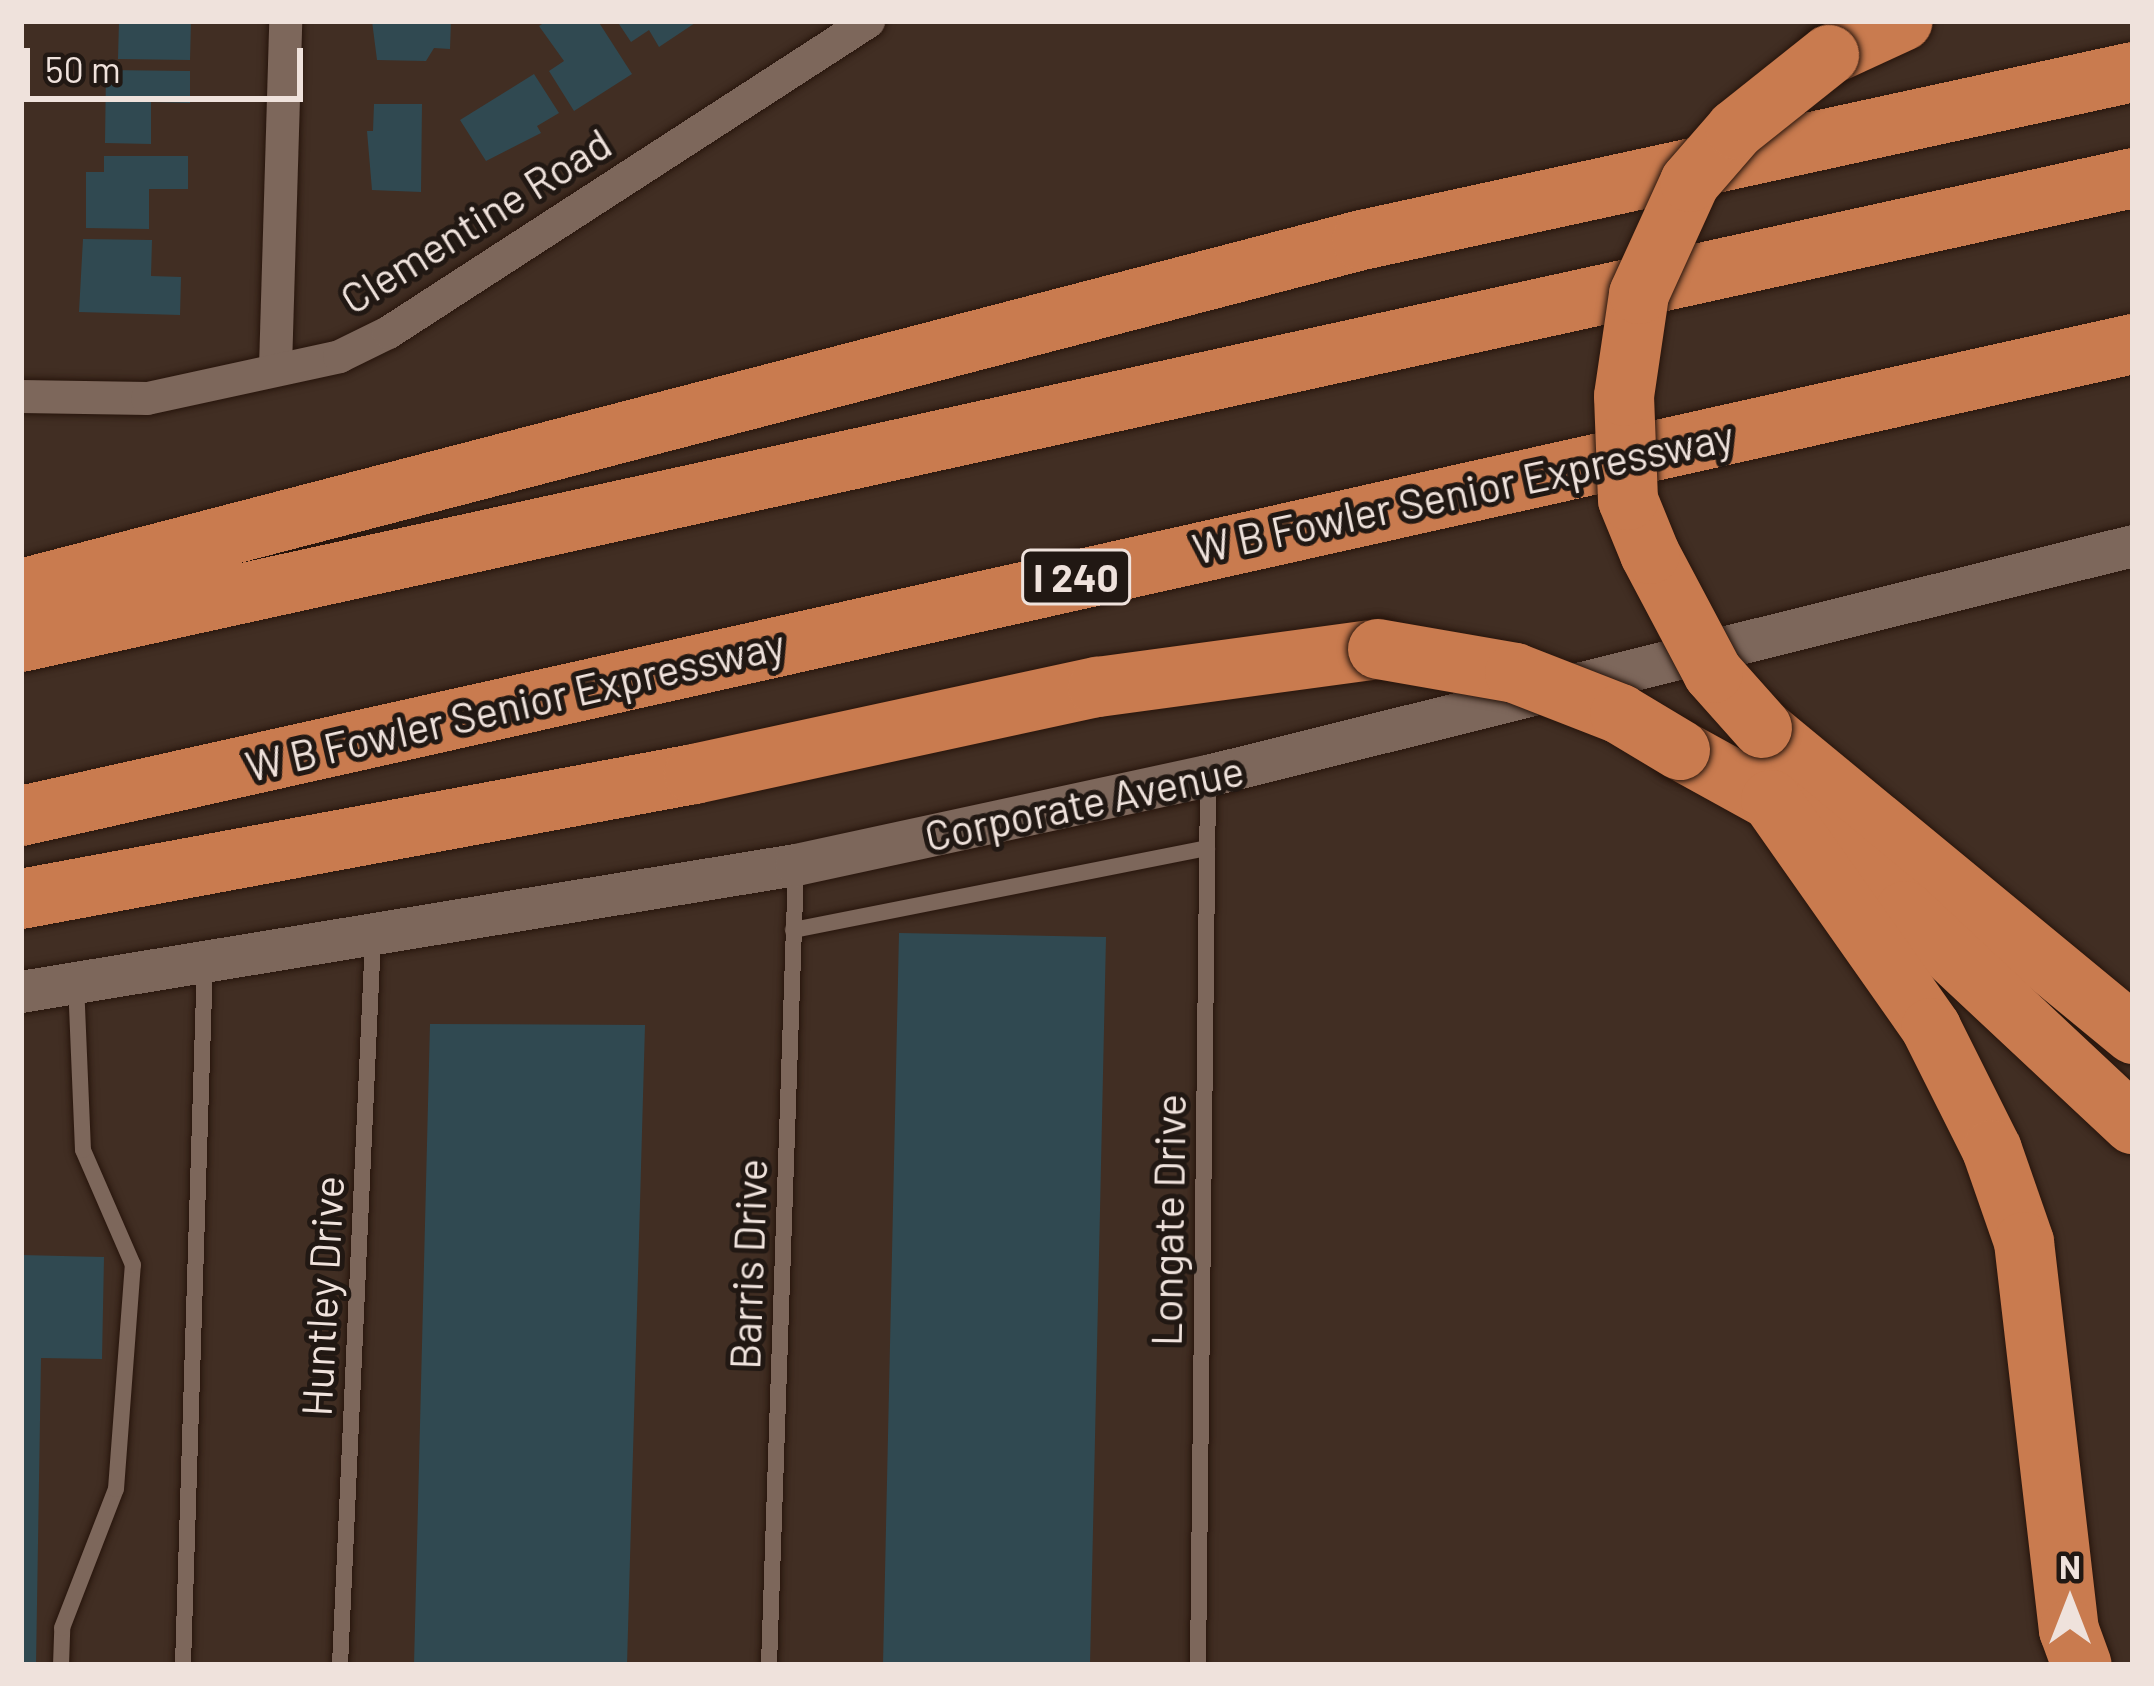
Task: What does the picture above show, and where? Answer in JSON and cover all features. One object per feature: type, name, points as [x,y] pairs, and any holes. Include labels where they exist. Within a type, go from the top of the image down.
[{"type":"highway","points":[[1903,21],[1829,55],[1736,129],[1690,182],[1639,294],[1626,378],[1628,500],[1690,634],[1762,728],[2133,1034]]},
{"type":"highway","points":[[21,589],[1362,240],[2133,72]]},
{"type":"highway","points":[[21,642],[2133,178]]},
{"type":"highway","name":"W B Fowler Senior Expressway","points":[[21,816],[2133,344]]},
{"type":"highway","points":[[21,899],[694,774],[1018,702],[1378,649],[1515,673],[1620,714],[1771,800],[1906,911],[2133,1124]]},
{"type":"highway","points":[[1771,800],[1931,1028],[1992,1150],[2024,1242],[2069,1630],[2082,1665]]},
{"type":"street","points":[[275,368],[285,21]]},
{"type":"street","name":"Clementine Road","points":[[21,396],[147,398],[339,356],[388,332],[868,21]]},
{"type":"street","name":"Corporate Avenue","points":[[21,992],[796,865],[1208,776],[2133,546]]},
{"type":"lane","name":"Longate Drive","points":[[1198,1665],[1208,776]]},
{"type":"lane","points":[[794,930],[1208,848]]},
{"type":"lane","name":"Barris Drive","points":[[770,1665],[796,865]]},
{"type":"lane","name":"Huntley Drive","points":[[340,1665],[374,931]]},
{"type":"lane","points":[[183,1665],[205,960]]},
{"type":"lane","points":[[62,1665],[62,1628],[116,1489],[133,1265],[83,1150],[76,982]]},
{"type":"building","points":[[119,21],[191,21],[190,60],[118,59]]},
{"type":"building","points":[[372,21],[451,21],[450,49],[434,48],[426,61],[377,60]]},
{"type":"building","points":[[547,21],[598,21],[632,74],[574,111],[549,71],[564,61],[539,26]]},
{"type":"building","points":[[617,21],[698,21],[659,47],[649,30],[631,42]]},
{"type":"building","points":[[106,70],[190,71],[190,103],[151,102],[151,144],[105,143]]},
{"type":"building","points":[[534,74],[559,113],[537,126],[541,133],[486,161],[460,120]]},
{"type":"building","points":[[374,104],[422,104],[421,192],[372,190],[367,131],[373,131]]},
{"type":"building","points":[[104,156],[188,156],[188,189],[149,189],[149,229],[86,228],[86,172],[104,172]]},
{"type":"building","points":[[83,239],[152,240],[151,276],[181,277],[180,315],[79,312]]},
{"type":"building","points":[[899,933],[1106,937],[1090,1665],[883,1665]]},
{"type":"building","points":[[430,1024],[645,1025],[627,1665],[414,1665]]},
{"type":"building","points":[[21,1255],[104,1257],[102,1359],[41,1358],[36,1665],[21,1665]]}]
